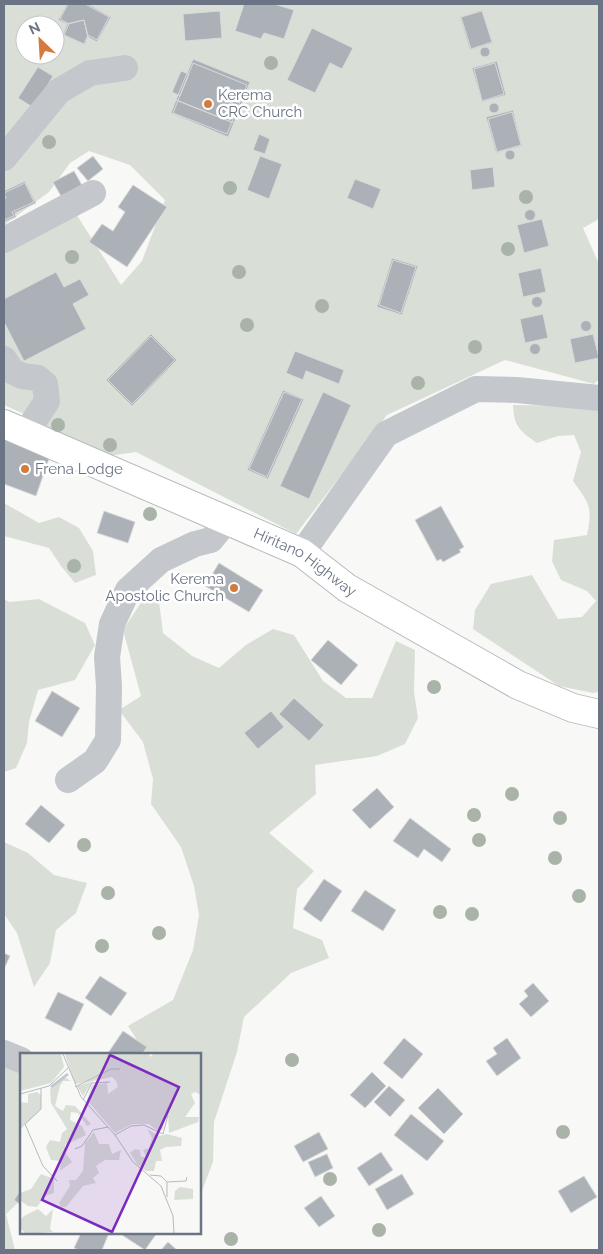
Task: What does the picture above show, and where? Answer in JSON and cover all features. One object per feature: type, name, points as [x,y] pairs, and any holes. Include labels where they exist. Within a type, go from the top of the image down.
[{"type":"highway","name":"Hiritano Highway","points":[[15,428],[302,553],[347,588],[518,685],[573,708],[599,714]]},
{"type":"street","points":[[4,158],[59,91],[90,73],[125,68]]},
{"type":"street","points":[[4,240],[93,193]]},
{"type":"street","points":[[4,359],[12,371],[22,376],[38,378],[45,384],[47,401],[15,428]]},
{"type":"street","points":[[302,553],[386,434],[476,389],[517,390],[599,398]]},
{"type":"street","points":[[68,780],[95,761],[108,740],[109,686],[107,657],[112,624],[128,590],[161,560],[195,544],[211,540],[227,520]]},
{"type":"street","points":[[4,1053],[20,1060]]},
{"type":"shaded area","points":[[4,4],[599,4],[599,219],[583,228],[599,264],[599,379],[594,384],[505,360],[387,415],[296,534],[136,452],[109,456],[62,440],[35,419],[4,405],[4,251],[73,209],[121,285],[142,261],[165,200],[130,165],[89,151],[70,163],[49,192],[4,225]]},
{"type":"shaded area","points":[[513,405],[575,406],[599,410],[599,692],[593,693],[559,686],[473,629],[475,610],[491,584],[532,575],[558,619],[582,617],[596,601],[587,591],[561,580],[552,561],[554,540],[587,535],[589,525],[588,506],[573,481],[581,452],[574,435],[558,436],[537,443],[519,428],[515,419]]},
{"type":"shaded area","points":[[4,503],[39,523],[59,517],[79,528],[93,551],[96,575],[75,583],[49,548],[4,536]]},
{"type":"shaded area","points":[[144,598],[159,601],[163,633],[192,656],[219,668],[246,645],[273,629],[294,635],[323,681],[346,698],[372,698],[396,641],[415,650],[414,692],[418,718],[405,744],[377,756],[315,765],[316,794],[269,833],[314,871],[297,889],[293,928],[322,940],[329,958],[291,973],[244,1017],[237,1052],[214,1122],[213,1162],[201,1193],[201,1053],[145,1053],[128,1026],[173,1000],[193,950],[199,915],[194,886],[181,847],[151,804],[153,779],[143,742],[119,710],[141,696],[123,630]]},
{"type":"shaded area","points":[[4,599],[9,602],[39,599],[85,623],[95,645],[75,680],[38,690],[29,722],[27,743],[16,768],[4,772]]},
{"type":"shaded area","points":[[4,842],[28,853],[54,875],[87,883],[76,913],[56,930],[50,963],[34,987],[17,933],[4,914]]},
{"type":"shaded area","points":[[14,1064],[20,1074],[20,1201],[6,1214],[15,1250],[4,1250],[4,1068]]},
{"type":"building","points":[[67,4],[88,4],[111,17],[97,42],[88,37],[84,20],[67,24],[65,23],[65,15],[61,15]]},
{"type":"building","points":[[68,4],[85,4],[109,17],[97,40],[88,35],[84,44],[65,35],[69,24],[65,22],[65,15],[62,15]]},
{"type":"building","points":[[244,4],[274,4],[294,10],[284,39],[264,33],[261,39],[235,31]]},
{"type":"building","points":[[482,10],[493,43],[470,50],[460,17]]},
{"type":"building","points":[[220,11],[222,38],[185,41],[183,14]]},
{"type":"building","points":[[482,11],[492,42],[471,49],[461,17]]},
{"type":"building","points":[[84,20],[88,37],[85,45],[65,36],[67,24]]},
{"type":"building","points":[[312,28],[353,48],[342,69],[330,63],[315,93],[287,80]]},
{"type":"building","points":[[485,47],[490,52],[485,57],[480,52]]},
{"type":"building","name":"Kerema CRC Church","points":[[193,59],[250,82],[234,123],[176,100]]},
{"type":"building","points":[[497,61],[506,95],[482,102],[472,68]]},
{"type":"building","name":"Kerema CRC Church","points":[[193,63],[247,85],[227,134],[173,113]]},
{"type":"building","points":[[495,63],[504,94],[482,101],[474,69]]},
{"type":"building","points":[[38,67],[53,76],[34,108],[18,98]]},
{"type":"building","points":[[181,71],[189,74],[180,96],[172,92]]},
{"type":"building","points":[[176,100],[234,123],[228,137],[171,113]]},
{"type":"building","points":[[494,103],[499,108],[494,113],[489,108]]},
{"type":"building","points":[[513,110],[522,146],[496,153],[486,117]]},
{"type":"building","points":[[512,112],[521,145],[497,152],[488,119]]},
{"type":"building","points":[[259,134],[270,139],[265,154],[253,150]]},
{"type":"building","points":[[510,150],[515,155],[510,160],[505,155]]},
{"type":"building","points":[[93,156],[103,169],[88,181],[77,168]]},
{"type":"building","points":[[260,156],[282,164],[269,199],[247,190]]},
{"type":"building","points":[[493,167],[495,187],[472,190],[470,170]]},
{"type":"building","points":[[74,171],[83,187],[62,198],[53,182]]},
{"type":"building","points":[[355,179],[381,189],[373,209],[347,198]]},
{"type":"building","points":[[25,181],[36,203],[15,213],[16,217],[4,222],[4,191]]},
{"type":"building","points":[[25,183],[34,202],[12,212],[14,216],[4,220],[4,199],[6,198],[4,193]]},
{"type":"building","points":[[133,185],[167,207],[127,267],[89,242],[102,224],[113,231],[125,212],[118,207]]},
{"type":"building","points":[[528,210],[532,210],[535,215],[534,219],[528,220],[525,217],[525,213]]},
{"type":"building","points":[[542,219],[549,246],[524,253],[517,225]]},
{"type":"building","points":[[392,258],[418,266],[402,315],[377,307]]},
{"type":"building","points":[[393,260],[416,267],[401,313],[379,305]]},
{"type":"building","points":[[541,268],[546,292],[523,297],[518,273]]},
{"type":"building","points":[[56,272],[64,287],[80,279],[89,295],[73,304],[86,329],[24,361],[4,322],[4,299]]},
{"type":"building","points":[[535,297],[539,297],[542,302],[541,306],[535,307],[532,304],[532,300]]},
{"type":"building","points":[[543,314],[548,338],[525,343],[520,319]]},
{"type":"building","points":[[584,321],[588,321],[591,326],[590,330],[584,331],[581,328],[581,324]]},
{"type":"building","points":[[151,334],[177,360],[132,406],[106,380]]},
{"type":"building","points":[[593,334],[599,358],[575,363],[570,339]]},
{"type":"building","points":[[151,336],[175,360],[132,404],[108,380]]},
{"type":"building","points":[[533,344],[537,344],[540,349],[539,353],[533,354],[530,351],[530,347]]},
{"type":"building","points":[[295,351],[344,370],[339,384],[306,371],[303,380],[286,373]]},
{"type":"building","points":[[283,390],[304,399],[268,479],[247,470]]},
{"type":"building","points":[[284,392],[302,399],[267,477],[249,469]]},
{"type":"building","points":[[323,392],[351,405],[309,499],[280,486]]},
{"type":"building","name":"Frena Lodge","points":[[4,436],[51,453],[36,496],[4,484]]},
{"type":"building","points":[[441,506],[464,547],[459,550],[461,552],[443,562],[441,559],[437,561],[415,520]]},
{"type":"building","points":[[104,511],[135,522],[128,543],[97,533]]},
{"type":"building","name":"Kerema Apostolic Church","points":[[219,563],[263,590],[249,612],[205,586]]},
{"type":"building","points":[[328,640],[358,665],[341,685],[311,660]]},
{"type":"building","points":[[52,691],[80,708],[62,737],[35,721]]},
{"type":"building","points":[[294,698],[324,725],[309,741],[279,714]]},
{"type":"building","points":[[271,711],[284,727],[258,749],[244,733]]},
{"type":"building","points":[[377,788],[394,807],[370,829],[352,810]]},
{"type":"building","points":[[41,805],[65,825],[49,843],[25,824]]},
{"type":"building","points":[[410,818],[451,849],[442,862],[424,849],[418,858],[393,841]]},
{"type":"building","points":[[324,879],[342,891],[321,922],[303,909]]},
{"type":"building","points":[[365,890],[396,910],[383,931],[351,911]]},
{"type":"building","points":[[4,953],[10,956],[4,969]]},
{"type":"building","points":[[100,976],[127,993],[111,1016],[85,998]]},
{"type":"building","points":[[533,983],[549,1001],[531,1017],[519,1004],[528,996],[524,991]]},
{"type":"building","points":[[58,992],[84,1004],[71,1031],[45,1018]]},
{"type":"building","points":[[123,1031],[147,1047],[143,1053],[108,1053]]},
{"type":"building","points":[[404,1038],[423,1054],[402,1079],[383,1063]]},
{"type":"building","points":[[507,1038],[521,1058],[497,1076],[486,1061],[497,1054],[493,1048]]},
{"type":"building","points":[[372,1072],[386,1086],[365,1108],[350,1095]]},
{"type":"building","points":[[389,1086],[405,1100],[390,1117],[374,1102]]},
{"type":"building","points":[[438,1088],[463,1114],[444,1134],[418,1108]]},
{"type":"building","points":[[411,1114],[444,1141],[427,1161],[394,1135]]},
{"type":"building","points":[[319,1132],[328,1149],[303,1162],[294,1146]]},
{"type":"building","points":[[381,1152],[393,1170],[369,1186],[357,1168]]},
{"type":"building","points":[[327,1154],[333,1168],[315,1177],[308,1162]]},
{"type":"building","points":[[402,1174],[414,1194],[387,1210],[375,1189]]},
{"type":"building","points":[[584,1176],[597,1197],[571,1213],[558,1191]]},
{"type":"building","points":[[20,1191],[20,1204],[14,1200]]},
{"type":"building","points":[[321,1196],[335,1216],[319,1227],[304,1208]]},
{"type":"building","points":[[81,1234],[109,1234],[102,1250],[79,1250],[74,1248]]},
{"type":"building","points":[[123,1234],[156,1234],[145,1250]]},
{"type":"building","points":[[168,1242],[177,1250],[161,1250]]},
{"type":"place","name":"Kerema CRC Church","points":[[208,104]]},
{"type":"place","name":"Frena Lodge","points":[[25,469]]},
{"type":"place","name":"Kerema Apostolic Church","points":[[234,588]]}]
